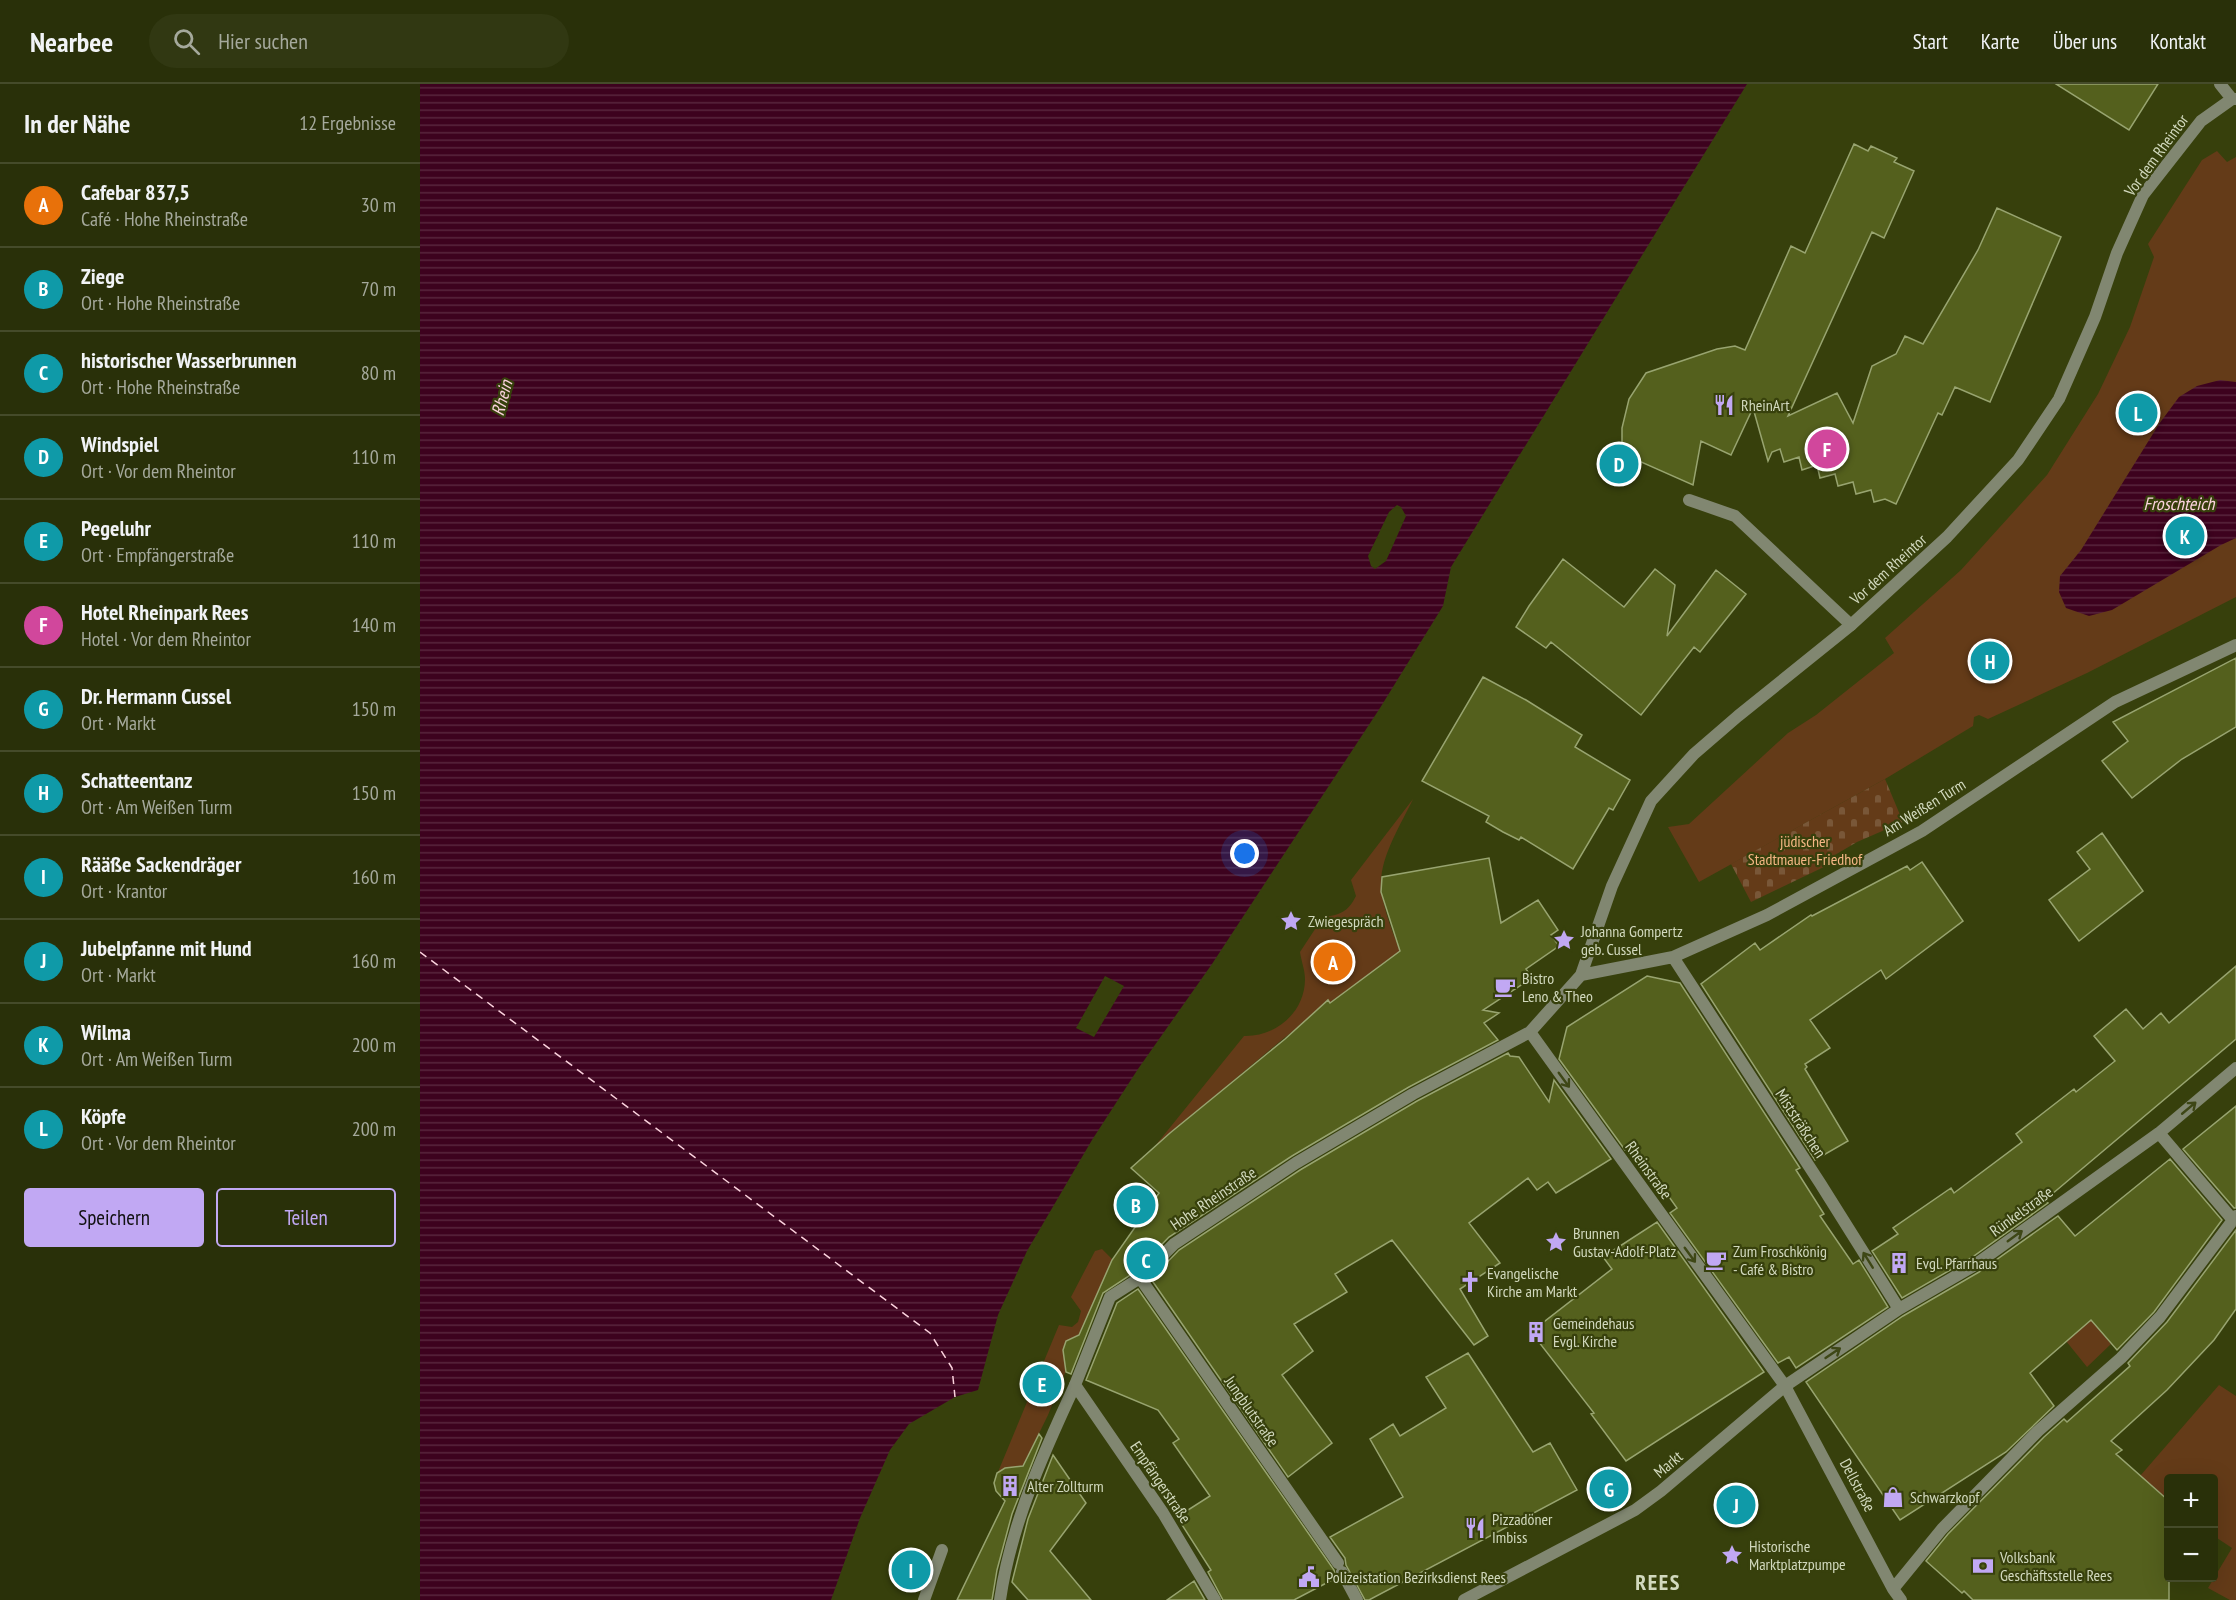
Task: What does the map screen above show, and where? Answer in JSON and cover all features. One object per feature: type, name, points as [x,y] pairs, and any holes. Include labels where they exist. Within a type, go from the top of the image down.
[{"type":"street","name":"Vor dem Rheintor","points":[[1530,1032],[1581,975],[1612,886],[1651,801],[1694,754],[1851,625],[1947,537],[2018,460],[2059,399],[2095,317],[2117,253],[2142,195],[2201,121],[2234,99],[2220,84]]},
{"type":"street","points":[[1689,500],[1735,516],[1851,625]]},
{"type":"street","name":"Am Weißen Turm","points":[[1581,975],[1673,957],[1767,915],[1912,837],[2115,702],[2236,645]]},
{"type":"street","name":"Miststräßchen","points":[[1673,957],[1820,1183],[1899,1310]]},
{"type":"street","name":"Hohe Rheinstraße","points":[[1000,1600],[1005,1565],[1036,1470],[1075,1385],[1110,1297],[1140,1278],[1174,1244],[1296,1163],[1413,1094],[1530,1032]]},
{"type":"street","name":"Rheinstraße","points":[[1530,1032],[1785,1386]]},
{"type":"street","name":"Rünkelstraße","points":[[1785,1386],[1899,1310],[1975,1265],[2159,1133],[2236,1068]]},
{"type":"street","points":[[1893,1589],[1942,1529],[2038,1431],[2121,1358],[2160,1317],[2234,1218],[2159,1133]]},
{"type":"street","name":"Jungblutstraße","points":[[1140,1278],[1340,1567],[1357,1600]]},
{"type":"street","name":"Empfängerstraße","points":[[1075,1385],[1163,1513],[1215,1600]]},
{"type":"street","name":"Dellstraße","points":[[1785,1386],[1901,1600]]},
{"type":"street","name":"Markt","points":[[1464,1600],[1635,1510],[1661,1491],[1785,1386]]},
{"type":"street","points":[[924,1600],[942,1550]]},
{"type":"green space","points":[[2217,151],[2227,162],[2236,157],[2236,597],[2087,673],[1988,719],[1979,715],[1974,717],[1973,726],[1885,779],[1699,882],[1668,827],[1689,824],[1788,733],[1816,715],[1894,653],[1885,638],[1961,570],[2047,475],[2098,394],[2130,327],[2154,257],[2148,244],[2202,160]]},
{"type":"green space","name":"jüdischer Stadtmauer-Friedhof","points":[[1885,779],[1903,822],[1857,842],[1828,859],[1830,864],[1751,902],[1731,864]]},
{"type":"green space","points":[[1413,799],[1390,845],[1382,870],[1381,882],[1385,909],[1400,951],[1284,1038],[1155,1146],[1244,1036],[1267,1032],[1286,1021],[1294,1012],[1304,991],[1305,979],[1300,952],[1323,917],[1339,914],[1350,906],[1356,896],[1351,880]]},
{"type":"green space","points":[[1102,1249],[1113,1260],[1078,1338],[1068,1340],[1063,1350],[1063,1355],[1070,1361],[1048,1415],[1021,1470],[1005,1469],[998,1472],[1059,1325],[1072,1327],[1078,1322],[1081,1311],[1071,1297],[1095,1251]]},
{"type":"green space","points":[[2090,1319],[2111,1344],[2087,1367],[2066,1341]]},
{"type":"green space","points":[[2219,1385],[2236,1396],[2236,1600],[2230,1600],[2208,1588],[2212,1582],[2218,1582],[2218,1571],[2232,1548],[2218,1539],[2218,1474],[2164,1474],[2164,1497],[2140,1476]]},
{"type":"water","name":"Rhein","points":[[420,84],[1747,84],[1451,567],[1443,606],[1380,708],[1212,964],[1138,1069],[1092,1140],[1027,1251],[998,1315],[978,1390],[955,1397],[909,1424],[890,1450],[860,1518],[831,1600],[420,1600]]},
{"type":"water","name":"Froschteich","points":[[2220,380],[2236,382],[2236,538],[2112,610],[2089,616],[2066,608],[2059,592],[2060,576],[2081,550],[2159,424],[2179,397],[2197,386]]},
{"type":"pier","points":[[1397,505],[1401,507],[1406,516],[1386,561],[1375,569],[1371,566],[1368,556],[1389,512]]},
{"type":"pier","points":[[1105,976],[1124,986],[1094,1037],[1076,1028]]},
{"type":"building","points":[[2056,84],[2158,84],[2129,130]]},
{"type":"building","points":[[1854,144],[1868,151],[1871,146],[1897,158],[1894,162],[1914,171],[1884,238],[1872,232],[1788,416],[1837,393],[1853,423],[1872,366],[1896,354],[1905,336],[1923,344],[1978,250],[1997,208],[2061,237],[1990,402],[1955,387],[1942,415],[1938,413],[1896,504],[1885,499],[1874,502],[1871,490],[1856,494],[1853,482],[1838,486],[1835,474],[1820,478],[1817,465],[1802,470],[1799,457],[1784,462],[1780,449],[1772,452],[1768,461],[1753,408],[1731,455],[1701,441],[1693,485],[1632,458],[1622,444],[1622,428],[1629,399],[1646,373],[1717,349],[1735,346],[1745,350],[1791,246],[1805,253]]},
{"type":"building","points":[[1563,559],[1624,607],[1655,569],[1675,585],[1667,636],[1716,570],[1746,594],[1700,652],[1694,647],[1641,715],[1551,642],[1546,648],[1516,627]]},
{"type":"building","points":[[2236,658],[2236,727],[2182,759],[2132,798],[2102,761],[2128,741],[2113,722]]},
{"type":"building","points":[[1483,677],[1526,700],[1582,735],[1575,747],[1630,780],[1613,810],[1609,808],[1573,869],[1521,837],[1519,840],[1486,822],[1489,816],[1422,781]]},
{"type":"building","points":[[2102,833],[2143,891],[2079,941],[2049,900],[2090,869],[2077,852]]},
{"type":"building","points":[[1489,858],[1501,923],[1538,900],[1558,930],[1551,935],[1559,946],[1526,969],[1532,978],[1483,1010],[1499,1013],[1484,1023],[1498,1040],[1409,1087],[1292,1156],[1169,1237],[1135,1272],[1103,1293],[1071,1374],[1066,1372],[1063,1350],[1066,1341],[1079,1335],[1112,1260],[1159,1193],[1131,1168],[1328,1000],[1330,1003],[1400,951],[1381,892],[1382,877]]},
{"type":"building","points":[[1922,862],[1963,921],[1886,979],[1881,970],[1810,1020],[1830,1048],[1805,1064],[1807,1067],[1805,1069],[1848,1141],[1815,1160],[1701,984],[1755,943],[1760,950],[1811,915],[1907,866],[1910,870]]},
{"type":"building","points":[[2236,966],[2236,1039],[2045,1200],[2048,1203],[1971,1258],[1902,1298],[1872,1251],[1898,1234],[1893,1228],[1951,1188],[1954,1193],[2022,1142],[2016,1134],[2074,1089],[2076,1092],[2115,1061],[2094,1036],[2126,1009],[2143,1029],[2161,1013],[2169,1023]]},
{"type":"building","points":[[1647,976],[1680,983],[1800,1168],[1796,1170],[1824,1214],[1820,1216],[1853,1264],[1859,1260],[1888,1307],[1796,1368],[1789,1357],[1778,1363],[1670,1213],[1677,1208],[1633,1146],[1625,1150],[1559,1059],[1567,1027]]},
{"type":"building","points":[[1508,1053],[1510,1056],[1519,1057],[1549,1102],[1554,1080],[1611,1159],[1556,1193],[1548,1182],[1537,1190],[1528,1178],[1469,1223],[1500,1263],[1460,1289],[1488,1336],[1474,1345],[1392,1240],[1335,1274],[1347,1292],[1294,1324],[1313,1351],[1282,1375],[1332,1443],[1288,1477],[1151,1279],[1179,1250],[1300,1170],[1417,1101]]},
{"type":"building","points":[[2236,1106],[2236,1208],[2234,1208],[2183,1149]]},
{"type":"building","points":[[2170,1159],[2222,1220],[2154,1312],[2117,1350],[2091,1320],[2030,1373],[2054,1406],[2006,1452],[1900,1520],[1806,1382],[1903,1316],[1979,1272],[2058,1216],[2075,1236]]},
{"type":"building","points":[[1657,1222],[1764,1372],[1626,1461],[1591,1414],[1594,1413],[1531,1332],[1612,1269],[1603,1257]]},
{"type":"building","points":[[2236,1230],[2236,1309],[2214,1340],[2167,1390],[2111,1441],[2122,1450],[2116,1454],[2164,1497],[2164,1582],[2169,1582],[2169,1600],[1973,1600],[1964,1591],[1962,1593],[1926,1561],[1948,1534],[2044,1437],[2064,1419],[2067,1422],[2130,1366],[2128,1363],[2167,1322]]},
{"type":"building","points":[[1138,1289],[1334,1570],[1336,1578],[1294,1600],[1223,1600],[1208,1572],[1211,1570],[1177,1517],[1210,1496],[1173,1443],[1179,1439],[1158,1410],[1086,1380],[1117,1303]]},
{"type":"building","points":[[1468,1353],[1533,1452],[1550,1443],[1577,1490],[1369,1600],[1365,1600],[1346,1565],[1345,1558],[1330,1537],[1403,1497],[1370,1439],[1393,1424],[1400,1436],[1446,1408],[1426,1377]]},
{"type":"building","points":[[1039,1434],[1042,1438],[1012,1514],[997,1570],[992,1600],[957,1600],[1005,1501],[996,1491],[994,1483],[997,1473],[1005,1468],[1023,1466]]},
{"type":"building","points":[[1053,1455],[1086,1503],[1050,1551],[1091,1600],[1028,1600],[1012,1582],[1028,1519]]},
{"type":"building","points":[[1194,1581],[1205,1600],[1167,1600]]},
{"type":"ferry route","points":[[420,952],[930,1333],[952,1368],[955,1397]]},
{"type":"place","name":"RheinArt","points":[[1724,405]]},
{"type":"place","name":"Köpfe","points":[[2138,413]]},
{"type":"place","name":"Hotel Rheinpark Rees","points":[[1827,449]]},
{"type":"place","name":"Windspiel","points":[[1619,464]]},
{"type":"place","name":"Wilma","points":[[2185,536]]},
{"type":"place","name":"Schatteentanz","points":[[1990,661]]},
{"type":"place","name":"Zwiegespräch","points":[[1291,921]]},
{"type":"place","name":"Johanna Gompertz geb. Cussel","points":[[1564,940]]},
{"type":"place","name":"Cafebar 837,5","points":[[1333,962]]},
{"type":"place","name":"Bistro Leno & Theo","points":[[1505,987]]},
{"type":"place","name":"Ziege","points":[[1136,1205]]},
{"type":"place","name":"Brunnen Gustav-Adolf-Platz","points":[[1556,1242]]},
{"type":"place","name":"historischer Wasserbrunnen","points":[[1146,1260]]},
{"type":"place","name":"Zum Froschkönig - Café & Bistro","points":[[1716,1260]]},
{"type":"place","name":"Evgl. Pfarrhaus","points":[[1899,1263]]},
{"type":"place","name":"Evangelische Kirche am Markt","points":[[1470,1282]]},
{"type":"place","name":"Gemeindehaus Evgl. Kirche","points":[[1536,1332]]},
{"type":"place","name":"Pegeluhr","points":[[1042,1384]]},
{"type":"place","name":"Alter Zollturm","points":[[1010,1486]]},
{"type":"place","name":"Dr. Hermann Cussel","points":[[1609,1489]]},
{"type":"place","name":"Schwarzkopf","points":[[1893,1497]]},
{"type":"place","name":"Jubelpfanne mit Hund","points":[[1736,1505]]},
{"type":"place","name":"Pizzadöner Imbiss","points":[[1475,1528]]},
{"type":"place","name":"Historische Marktplatzpumpe","points":[[1732,1555]]},
{"type":"place","name":"Volksbank Geschäftsstelle Rees","points":[[1983,1566]]},
{"type":"place","name":"Rääße Sackendräger","points":[[911,1570]]},
{"type":"place","name":"Polizeistation Bezirksdienst Rees","points":[[1309,1577]]},
{"type":"district","name":"REES","points":[[1658,1582]]}]
